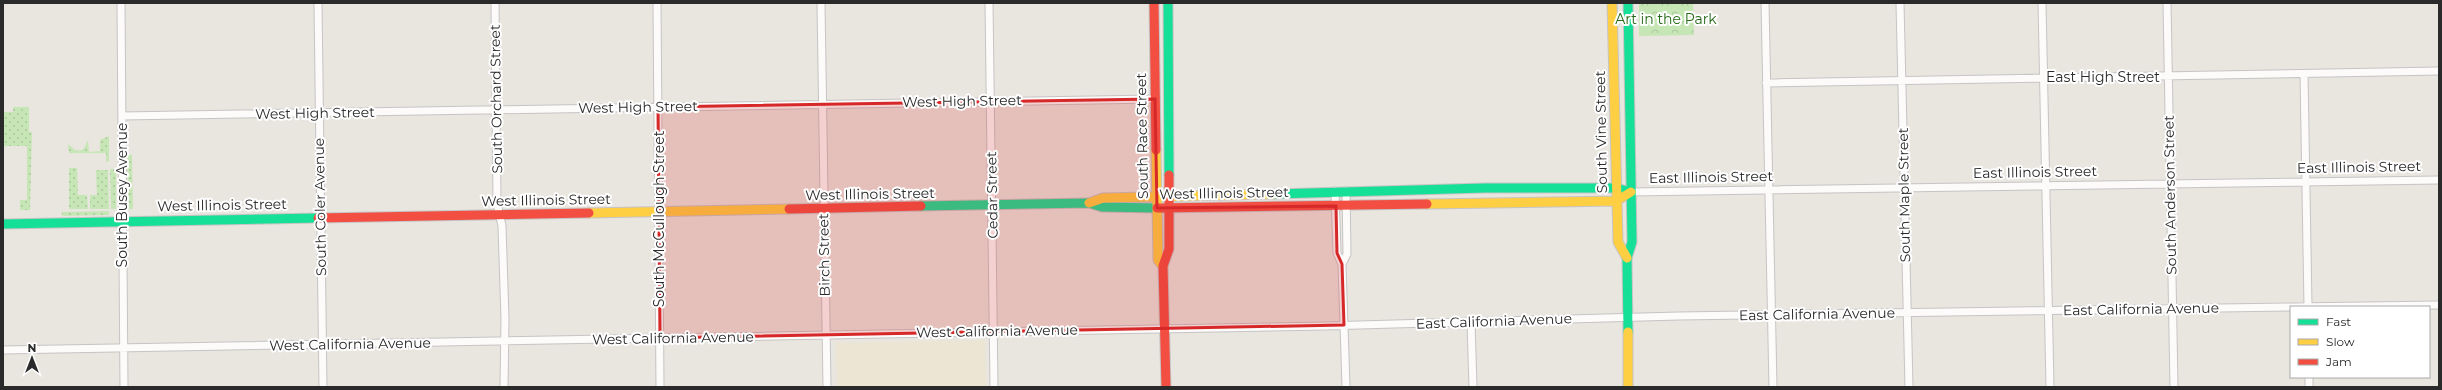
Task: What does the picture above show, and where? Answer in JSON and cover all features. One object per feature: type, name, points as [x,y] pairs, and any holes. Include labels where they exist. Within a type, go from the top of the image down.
[{"type":"street","name":"South Busey Avenue","points":[[121,3],[124,387]]},
{"type":"street","name":"South Coler Avenue","points":[[318,3],[323,387]]},
{"type":"street","name":"South Orchard Street","points":[[495,3],[497,203],[500,215],[504,387]]},
{"type":"street","name":"South McCullough Street","points":[[657,3],[660,387]]},
{"type":"street","name":"Birch Street","points":[[821,3],[827,387]]},
{"type":"street","name":"Cedar Street","points":[[989,3],[994,387]]},
{"type":"street","name":"South Race Street","points":[[1154,3],[1158,260],[1163,266]]},
{"type":"street","name":"South Race Street","points":[[1166,387],[1163,266],[1169,249],[1168,3]]},
{"type":"street","name":"South Vine Street","points":[[1612,3],[1618,242],[1626,258]]},
{"type":"street","name":"South Vine Street","points":[[1628,3],[1632,242],[1626,258],[1628,387]]},
{"type":"street","points":[[1765,3],[1770,190],[1770,314],[1773,387]]},
{"type":"street","name":"South Maple Street","points":[[1900,3],[1909,387]]},
{"type":"street","points":[[2042,3],[2050,387]]},
{"type":"street","name":"South Anderson Street","points":[[2167,3],[2174,387]]},
{"type":"street","points":[[1613,27],[1628,26]]},
{"type":"street","name":"East High Street","points":[[1766,83],[2439,71]]},
{"type":"street","points":[[2304,74],[2308,306]]},
{"type":"street","name":"West High Street","points":[[122,116],[991,100],[1155,99]]},
{"type":"street","points":[[1615,122],[1630,122]]},
{"type":"street","name":"East Illinois Street","points":[[1335,191],[1484,188],[1616,188],[1631,192],[2439,180]]},
{"type":"street","points":[[1564,189],[1564,202]]},
{"type":"street","name":"West Illinois Street","points":[[1089,203],[1102,198],[1157,198],[1335,191]]},
{"type":"street","points":[[1335,191],[1337,253],[1342,264],[1346,387]]},
{"type":"street","points":[[1342,264],[1347,254],[1346,191]]},
{"type":"street","name":"East Illinois Street","points":[[1336,206],[1616,201],[1631,192]]},
{"type":"street","name":"West Illinois Street","points":[[3,224],[1089,203],[1102,206],[1157,208],[1336,206]]},
{"type":"street","points":[[2352,306],[2439,304]]},
{"type":"street","name":"East California Avenue","points":[[1344,325],[1770,314],[2290,307]]},
{"type":"street","points":[[1471,322],[1473,387]]},
{"type":"street","name":"West California Avenue","points":[[3,350],[1344,325]]},
{"type":"highlighted area","points":[[1155,99],[1157,208],[1336,206],[1337,253],[1342,264],[1344,325],[660,338],[658,107]]},
{"type":"shaded area","points":[[985,340],[986,387],[837,387],[836,343]]},
{"type":"green space","name":"Art in the Park","points":[[1639,3],[1693,3],[1694,35],[1639,36]]},
{"type":"green space","points":[[13,107],[29,107],[29,132],[32,132],[30,210],[20,210],[20,200],[27,200],[27,146],[3,146],[3,112],[13,112]]},
{"type":"green space","points":[[109,136],[109,162],[106,161],[106,153],[69,153],[68,144],[78,151],[84,148],[88,140],[89,152],[100,151],[100,140]]},
{"type":"green space","points":[[127,155],[132,155],[133,209],[128,209]]},
{"type":"green space","points":[[69,168],[77,168],[78,195],[87,195],[88,209],[69,209]]},
{"type":"green space","points":[[110,169],[116,169],[116,209],[111,209]]},
{"type":"green space","points":[[96,170],[108,170],[109,209],[90,209],[90,195],[97,195]]},
{"type":"green space","points":[[109,211],[109,215],[63,216],[61,212]]},
{"type":"traffic: fast","points":[[1168,3],[1169,175]]},
{"type":"traffic: fast","points":[[1628,3],[1632,242],[1627,258],[1628,332]]},
{"type":"traffic: fast","points":[[1274,194],[1485,188],[1616,188],[1631,192]]},
{"type":"traffic: fast","points":[[921,206],[1089,203],[1102,207],[1157,208]]},
{"type":"traffic: fast","points":[[3,224],[318,218]]},
{"type":"traffic: slow","points":[[1612,3],[1618,242],[1627,258]]},
{"type":"traffic: slow","points":[[1156,150],[1158,260],[1163,266]]},
{"type":"traffic: slow","points":[[1427,204],[1616,201],[1631,192]]},
{"type":"traffic: slow","points":[[1089,203],[1103,198],[1274,194]]},
{"type":"traffic: slow","points":[[589,213],[789,209]]},
{"type":"traffic: slow","points":[[1628,332],[1628,387]]},
{"type":"traffic: jam","points":[[1154,3],[1156,150]]},
{"type":"traffic: jam","points":[[1166,387],[1163,266],[1169,249],[1169,175]]},
{"type":"traffic: jam","points":[[1157,208],[1427,204]]},
{"type":"traffic: jam","points":[[789,209],[921,206]]},
{"type":"traffic: jam","points":[[318,218],[589,213]]}]
